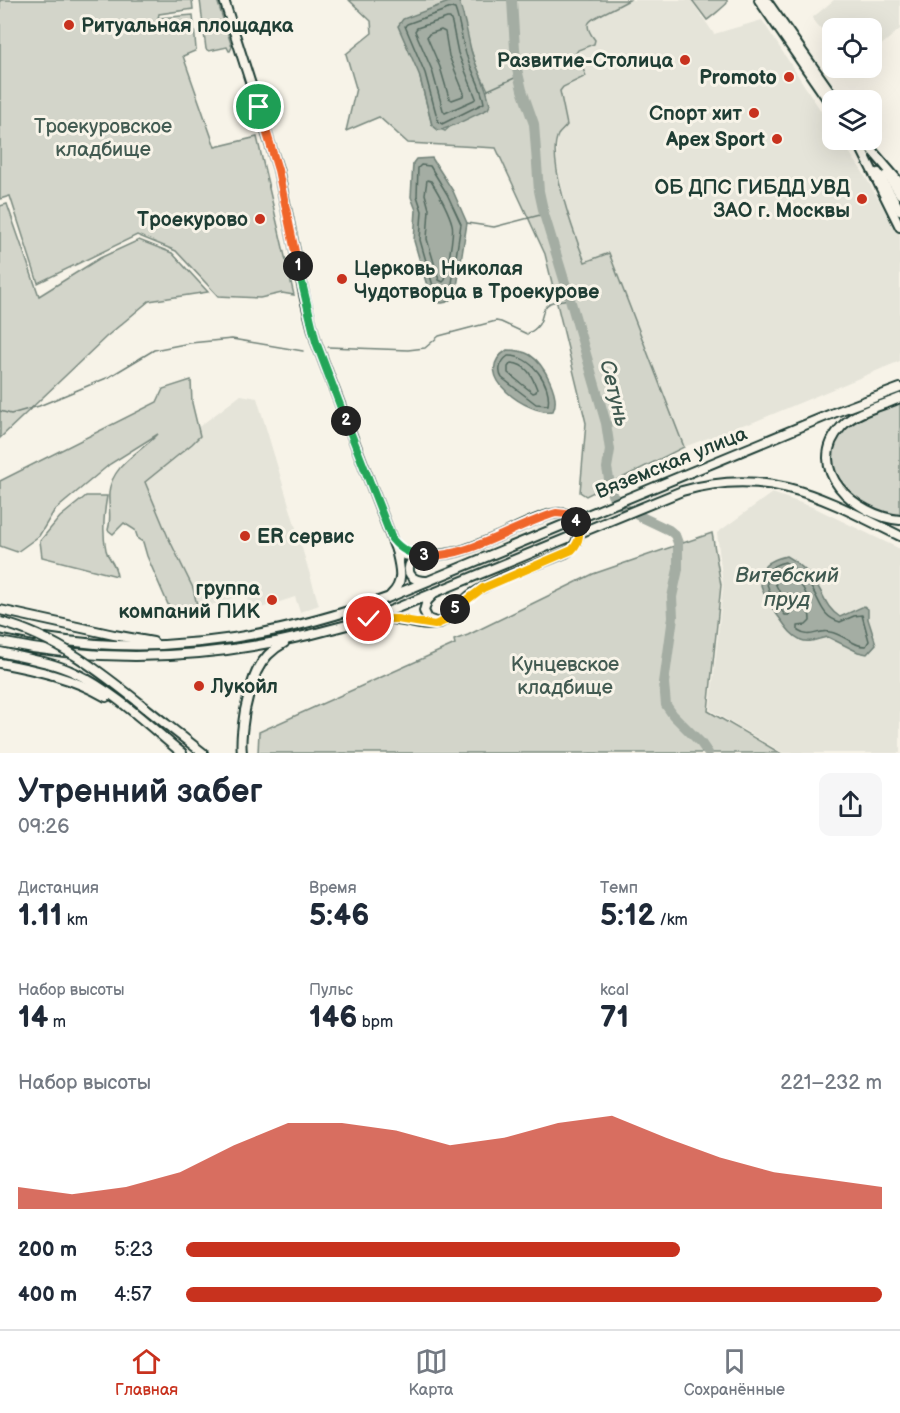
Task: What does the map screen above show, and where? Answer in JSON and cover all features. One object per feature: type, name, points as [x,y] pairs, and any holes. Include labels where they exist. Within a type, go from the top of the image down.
[{"type":"main road","points":[[224,0],[278,170],[316,342],[396,550],[410,576],[419,581],[430,581]]},
{"type":"main road","points":[[759,0],[822,91]]},
{"type":"main road","points":[[766,0],[829,90]]},
{"type":"main road","points":[[863,150],[900,226]]},
{"type":"main road","points":[[864,150],[900,210]]},
{"type":"main road","points":[[869,150],[900,183]]},
{"type":"main road","points":[[872,153],[900,194]]},
{"type":"main road","name":"Вяземская улица","points":[[0,629],[57,640],[141,646],[253,635],[327,618],[430,581],[603,507],[900,388]]},
{"type":"main road","points":[[900,398],[850,418],[843,424],[834,438],[829,463],[834,480],[850,500],[886,517],[900,520]]},
{"type":"main road","name":"Вяземская улица","points":[[0,642],[56,651],[149,656],[265,646],[332,631],[369,619],[682,491],[734,481],[762,482],[819,497],[900,536]]},
{"type":"main road","points":[[369,619],[397,619],[428,625],[440,623],[462,601],[483,588],[565,554],[577,544],[580,534],[575,521],[563,513],[552,514],[450,555],[417,557],[403,555],[396,550]]},
{"type":"main road","points":[[392,539],[402,549],[417,557]]},
{"type":"main road","points":[[396,550],[401,579]]},
{"type":"main road","points":[[387,598],[397,589],[405,568],[417,557]]},
{"type":"main road","points":[[410,576],[408,570],[417,557]]},
{"type":"main road","points":[[435,593],[427,601],[424,610],[429,619],[440,623]]},
{"type":"main road","points":[[0,610],[114,635],[169,644]]},
{"type":"main road","points":[[0,622],[39,635],[75,654],[203,753]]},
{"type":"main road","points":[[242,753],[241,732],[252,679],[267,655],[280,645],[297,638]]},
{"type":"main road","points":[[0,652],[75,673],[94,683],[182,753]]},
{"type":"main road","points":[[0,663],[36,670],[76,682],[132,712]]},
{"type":"shaded area","points":[[618,0],[691,0],[714,34],[762,20],[822,113],[822,150],[848,150],[887,214],[900,230],[900,361],[749,424],[684,447],[608,253],[585,262],[568,216],[556,161],[558,136],[567,124],[560,91],[563,87],[563,24]]},
{"type":"shaded area","points":[[834,0],[900,0],[900,29],[882,44],[882,18],[822,18],[822,30],[812,18]]},
{"type":"shaded area","points":[[241,395],[257,398],[319,605],[300,612],[295,597],[252,611],[245,594],[184,614],[139,480],[200,426]]},
{"type":"shaded area","points":[[772,493],[815,508],[900,549],[900,753],[783,753],[710,710],[723,586],[717,533]]},
{"type":"green space","name":"Троекуровское кладбище","points":[[0,0],[192,0],[193,9],[159,14],[158,18],[193,15],[196,49],[183,56],[215,147],[257,137],[294,295],[282,293],[260,298],[218,296],[176,251],[137,235],[38,283],[10,196],[0,199]]},
{"type":"green space","points":[[200,0],[217,0],[232,47],[230,51],[227,47],[209,51],[206,49]]},
{"type":"green space","points":[[349,0],[454,0],[629,0],[589,22],[589,29],[595,40],[594,44],[576,53],[586,76],[563,87],[560,91],[567,125],[558,135],[555,147],[556,162],[563,198],[585,262],[609,253],[684,447],[586,496],[580,492],[586,423],[545,254],[496,148],[408,143],[379,117],[346,131],[356,88],[346,54],[372,33],[371,21]],"holes":[[[454,0],[477,68],[488,90],[445,131],[432,125],[419,74],[432,9]]]},
{"type":"green space","points":[[692,0],[727,0],[727,3],[707,20]]},
{"type":"green space","points":[[7,204],[39,296],[100,258],[139,240],[172,253],[208,292],[149,301],[106,337],[0,438],[0,206]]},
{"type":"green space","points":[[191,380],[192,403],[200,436],[145,482],[193,588],[197,605],[181,612],[170,609],[143,542],[138,539],[135,530],[124,523],[113,534],[108,530],[109,493],[115,474],[128,459],[158,434],[110,464],[54,511],[39,536],[17,552],[0,546],[0,481],[157,402],[163,389]]},
{"type":"green space","points":[[900,402],[900,517],[865,505],[846,490],[839,480],[833,457],[837,440],[848,426],[861,417]]},
{"type":"green space","points":[[86,496],[107,496],[104,523],[105,543],[117,576],[42,557],[40,541],[60,517]]},
{"type":"green space","name":"Кунцевское кладбище","points":[[712,533],[721,585],[708,711],[780,753],[258,753],[259,732],[455,644],[454,640],[593,574]]},
{"type":"water","points":[[454,0],[459,2],[471,50],[490,105],[488,109],[462,122],[438,130],[432,125],[419,74],[398,26],[403,19]]},
{"type":"water","points":[[432,158],[453,191],[467,223],[456,293],[450,300],[443,303],[436,302],[430,296],[414,241],[416,210],[411,197],[413,163],[416,159]]},
{"type":"water","points":[[507,350],[527,354],[541,365],[553,389],[555,405],[553,411],[531,407],[507,392],[498,382],[494,371],[497,360]]},
{"type":"water","name":"Витебский пруд","points":[[786,556],[809,575],[828,605],[840,617],[864,606],[868,609],[868,619],[876,644],[867,654],[828,637],[804,641],[788,630],[766,598],[760,580],[765,566],[773,560]]},
{"type":"waterway","name":"Сетунь","points":[[512,0],[516,65],[534,124],[539,191],[606,423],[610,450],[607,468],[612,495],[631,512],[669,530],[675,535],[678,543],[678,569],[672,597],[673,617],[664,683],[666,705],[708,753]]},
{"type":"waterway","points":[[488,90],[519,76]]},
{"type":"waterway","points":[[467,223],[494,227],[544,214]]},
{"type":"waterway","points":[[328,347],[408,350],[425,348],[439,336],[496,321],[527,334],[538,326],[546,306],[555,301],[570,299]]},
{"type":"waterway","points":[[0,411],[11,414],[39,406],[109,377],[154,350],[190,343],[232,339],[303,351]]},
{"type":"place","name":"Ритуальная площадка","points":[[69,25]]},
{"type":"place","name":"Развитие-Столица","points":[[685,60]]},
{"type":"place","name":"Promoto","points":[[789,77]]},
{"type":"place","name":"Спорт хит","points":[[754,113]]},
{"type":"place","name":"Apex Sport","points":[[777,139]]},
{"type":"place","name":"ОБ ДПС ГИБДД УВД ЗАО г. Москвы","points":[[862,199]]},
{"type":"place","name":"Троекурово","points":[[260,219]]},
{"type":"place","name":"Церковь Николая Чудотворца в Троекурове","points":[[342,279]]},
{"type":"place","name":"ER сервис","points":[[245,536]]},
{"type":"place","name":"группа компаний ПИК","points":[[272,600]]},
{"type":"place","name":"Лукойл","points":[[199,686]]},
{"type":"route","points":[[259,107],[278,170],[316,342],[392,539],[406,552],[421,556],[438,556],[462,552],[556,513],[570,516],[579,527],[578,541],[572,550],[472,594],[440,623],[428,625],[397,619],[369,619]]}]
